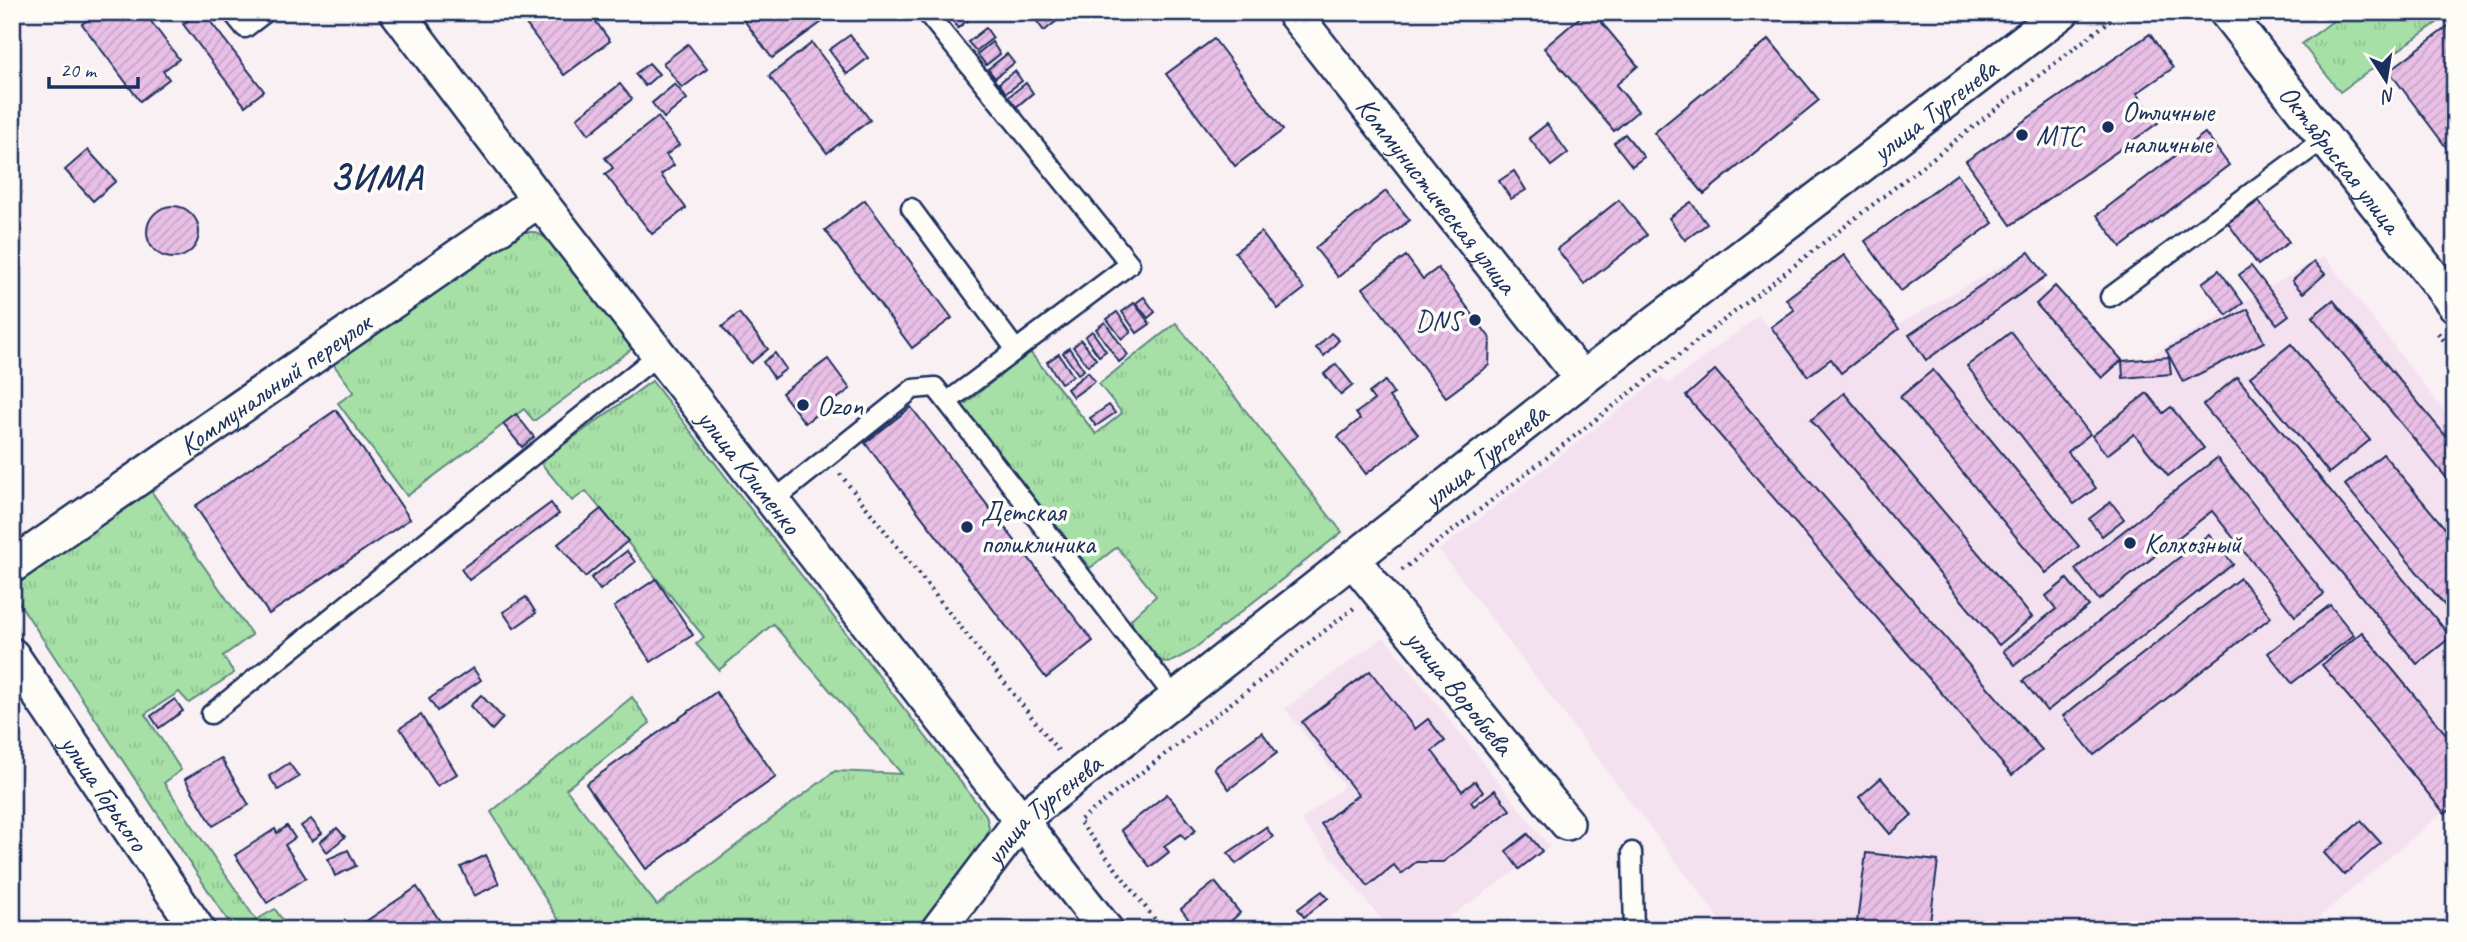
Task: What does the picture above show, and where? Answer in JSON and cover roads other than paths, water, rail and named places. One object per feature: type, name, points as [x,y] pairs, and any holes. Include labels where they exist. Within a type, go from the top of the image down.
[{"type":"street","name":"улица Клименко","points":[[397,12],[539,200],[1022,819],[1105,930]]},
{"type":"street","name":"Коммунистическая улица","points":[[1293,12],[1582,379]]},
{"type":"street","name":"улица Тургенева","points":[[939,930],[1022,819],[1582,379],[2062,12]]},
{"type":"street","name":"Октябрьская улица","points":[[2226,12],[2455,305]]},
{"type":"street","name":"Коммунальный переулок","points":[[12,566],[539,200]]},
{"type":"street","name":"улица Воробьева","points":[[1353,560],[1567,823]]},
{"type":"street","name":"улица Горького","points":[[12,655],[198,930]]},
{"type":"lane","points":[[232,12],[245,28],[266,12]]},
{"type":"lane","points":[[926,12],[1130,264],[947,402]]},
{"type":"lane","points":[[2110,297],[2325,138]]},
{"type":"lane","points":[[911,208],[1016,350]]},
{"type":"lane","points":[[211,714],[659,354]]},
{"type":"lane","points":[[774,500],[913,389],[935,387],[1176,699]]},
{"type":"lane","points":[[1632,852],[1634,930]]},
{"type":"place","name":"Отличные наличные","points":[[2108,127]]},
{"type":"place","name":"МТС","points":[[2022,135]]},
{"type":"place","name":"DNS","points":[[1475,320]]},
{"type":"place","name":"Ozon","points":[[803,405]]},
{"type":"place","name":"Детская поликлиника","points":[[967,527]]},
{"type":"place","name":"Колхозный","points":[[2130,543]]},
{"type":"district","name":"ЗИМА","points":[[377,177]]}]
